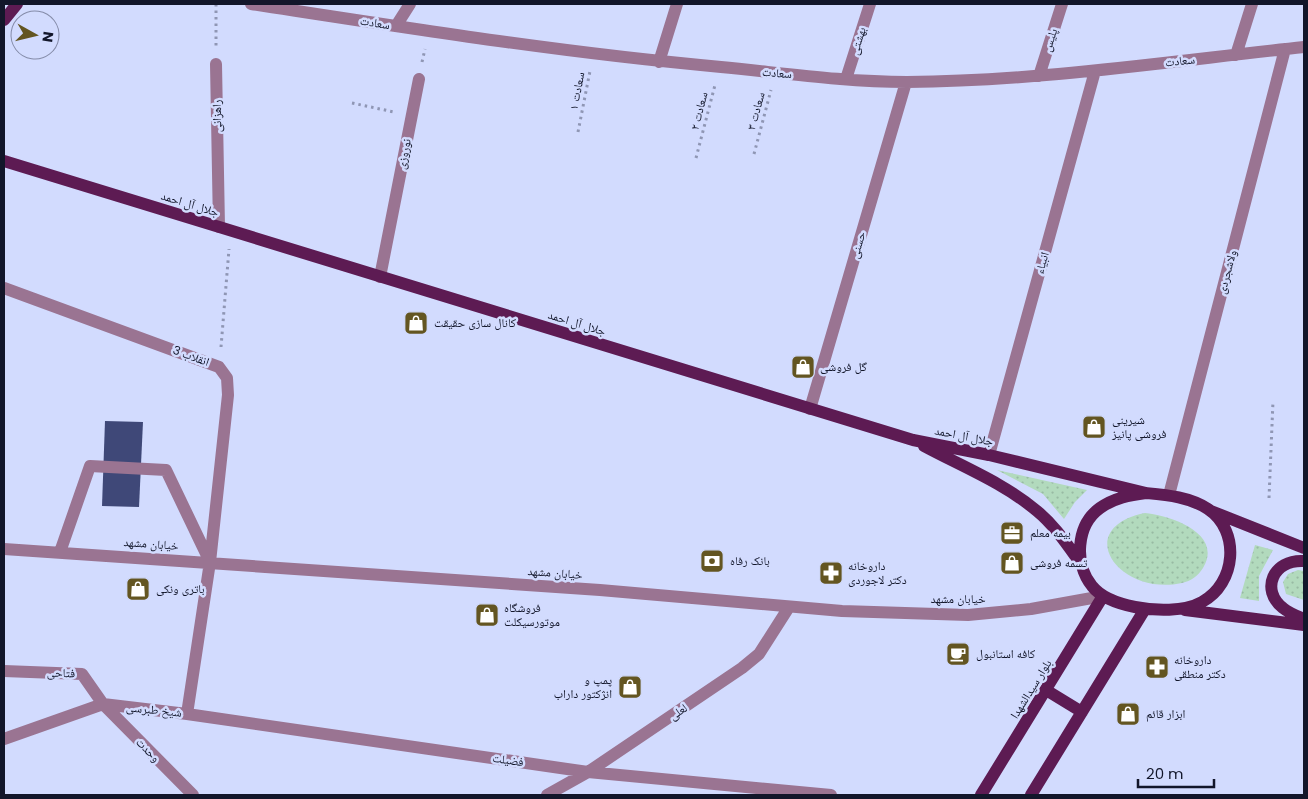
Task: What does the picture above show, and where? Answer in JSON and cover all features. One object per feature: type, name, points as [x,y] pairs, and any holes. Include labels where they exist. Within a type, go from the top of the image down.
[{"type":"main road","points":[[4,20],[17,4]]},
{"type":"main road","name":"جلال آل احمد","points":[[4,161],[912,440],[989,454],[1146,493]]},
{"type":"main road","points":[[912,440],[1000,486],[1036,510],[1060,533],[1079,560],[1092,586],[1103,596],[1125,605],[1145,609],[1177,609],[1304,625]]},
{"type":"main road","points":[[1079,560],[1081,539],[1087,525],[1098,509],[1114,500],[1146,493],[1169,495],[1190,500],[1209,510],[1304,548]]},
{"type":"main road","points":[[1177,609],[1202,602],[1214,594],[1227,573],[1231,560],[1230,541],[1222,525],[1209,510]]},
{"type":"main road","points":[[1304,561],[1284,564],[1275,571],[1271,585],[1274,597],[1282,607],[1304,620]]},
{"type":"main road","name":"بلوار سیدالشهدا","points":[[981,795],[1103,596]]},
{"type":"main road","points":[[1031,795],[1145,609]]},
{"type":"main road","points":[[1046,690],[1082,712]]},
{"type":"street","name":"سعادت","points":[[252,4],[429,31],[659,62],[846,79],[906,82],[1039,76],[1304,47]]},
{"type":"street","points":[[396,26],[410,4]]},
{"type":"street","points":[[659,62],[677,4]]},
{"type":"street","name":"بهشتی","points":[[846,79],[870,4]]},
{"type":"street","name":"پلیس","points":[[1039,76],[1062,4]]},
{"type":"street","points":[[1236,55],[1252,4]]},
{"type":"street","name":"ولاشجردی","points":[[1169,495],[1285,49]]},
{"type":"street","name":"راهزانی","points":[[216,64],[225,229]]},
{"type":"street","name":"انبیاء","points":[[989,454],[1095,71]]},
{"type":"street","name":"نوروزی","points":[[380,277],[419,79]]},
{"type":"street","name":"حسنی","points":[[810,409],[906,82]]},
{"type":"street","name":"انقلاب 3","points":[[4,288],[219,366],[227,378],[228,395],[210,562]]},
{"type":"street","points":[[60,552],[90,466],[166,470],[210,562]]},
{"type":"street","name":"خیابان مشهد","points":[[4,549],[590,589],[842,611],[968,615],[1032,609],[1103,596]]},
{"type":"street","name":"شیخ طبرسی","points":[[4,739],[103,704],[187,714],[210,562]]},
{"type":"street","name":"لعلی","points":[[547,795],[588,772],[742,668],[759,654],[789,607]]},
{"type":"street","name":"فتاحی","points":[[4,671],[82,674],[103,704]]},
{"type":"street","name":"وحدت","points":[[103,704],[193,795]]},
{"type":"street","name":"فضیلت","points":[[187,714],[588,772],[831,795]]},
{"type":"street","points":[[707,795],[717,784]]},
{"type":"path","points":[[216,4],[216,64]]},
{"type":"path","points":[[419,79],[429,31]]},
{"type":"path","name":"سعادت ۱","points":[[578,132],[593,53]]},
{"type":"path","name":"سعادت ۲","points":[[696,158],[720,67]]},
{"type":"path","name":"سعادت ۳","points":[[754,154],[776,73]]},
{"type":"path","points":[[352,103],[412,116]]},
{"type":"path","points":[[219,366],[225,229]]},
{"type":"path","points":[[1269,498],[1273,401]]},
{"type":"green space","points":[[997,470],[1087,490],[1075,502],[1064,519],[1043,494]]},
{"type":"green space","points":[[1145,513],[1179,522],[1191,528],[1200,536],[1206,545],[1208,556],[1203,568],[1194,578],[1182,583],[1159,585],[1139,580],[1123,571],[1112,559],[1107,545],[1111,532],[1123,521]]},
{"type":"green space","points":[[1255,545],[1273,550],[1259,576],[1259,601],[1240,598]]},
{"type":"green space","points":[[1298,570],[1304,571],[1304,600],[1286,594],[1283,582],[1288,574]]},
{"type":"building","points":[[105,421],[143,422],[139,507],[102,506]]},
{"type":"place","name":"کانال سازی حقیقت","points":[[416,323]]},
{"type":"place","name":"گل فروشی","points":[[803,367]]},
{"type":"place","name":"شیرینی فروشی پانیز","points":[[1094,427]]},
{"type":"place","name":"بیمه معلم","points":[[1012,533]]},
{"type":"place","name":"بانک رفاه","points":[[712,561]]},
{"type":"place","name":"تسمه فروشی","points":[[1012,563]]},
{"type":"place","name":"داروخانه دکتر لاجوردی","points":[[831,573]]},
{"type":"place","name":"باتری ونکی","points":[[138,589]]},
{"type":"place","name":"فروشگاه موتورسیکلت","points":[[487,615]]},
{"type":"place","name":"کافه استانبول","points":[[958,654]]},
{"type":"place","name":"داروخانه دکتر منطقی","points":[[1157,667]]},
{"type":"place","name":"پمپ و انژکتور داراب","points":[[630,687]]},
{"type":"place","name":"ابزار قائم","points":[[1128,714]]}]
